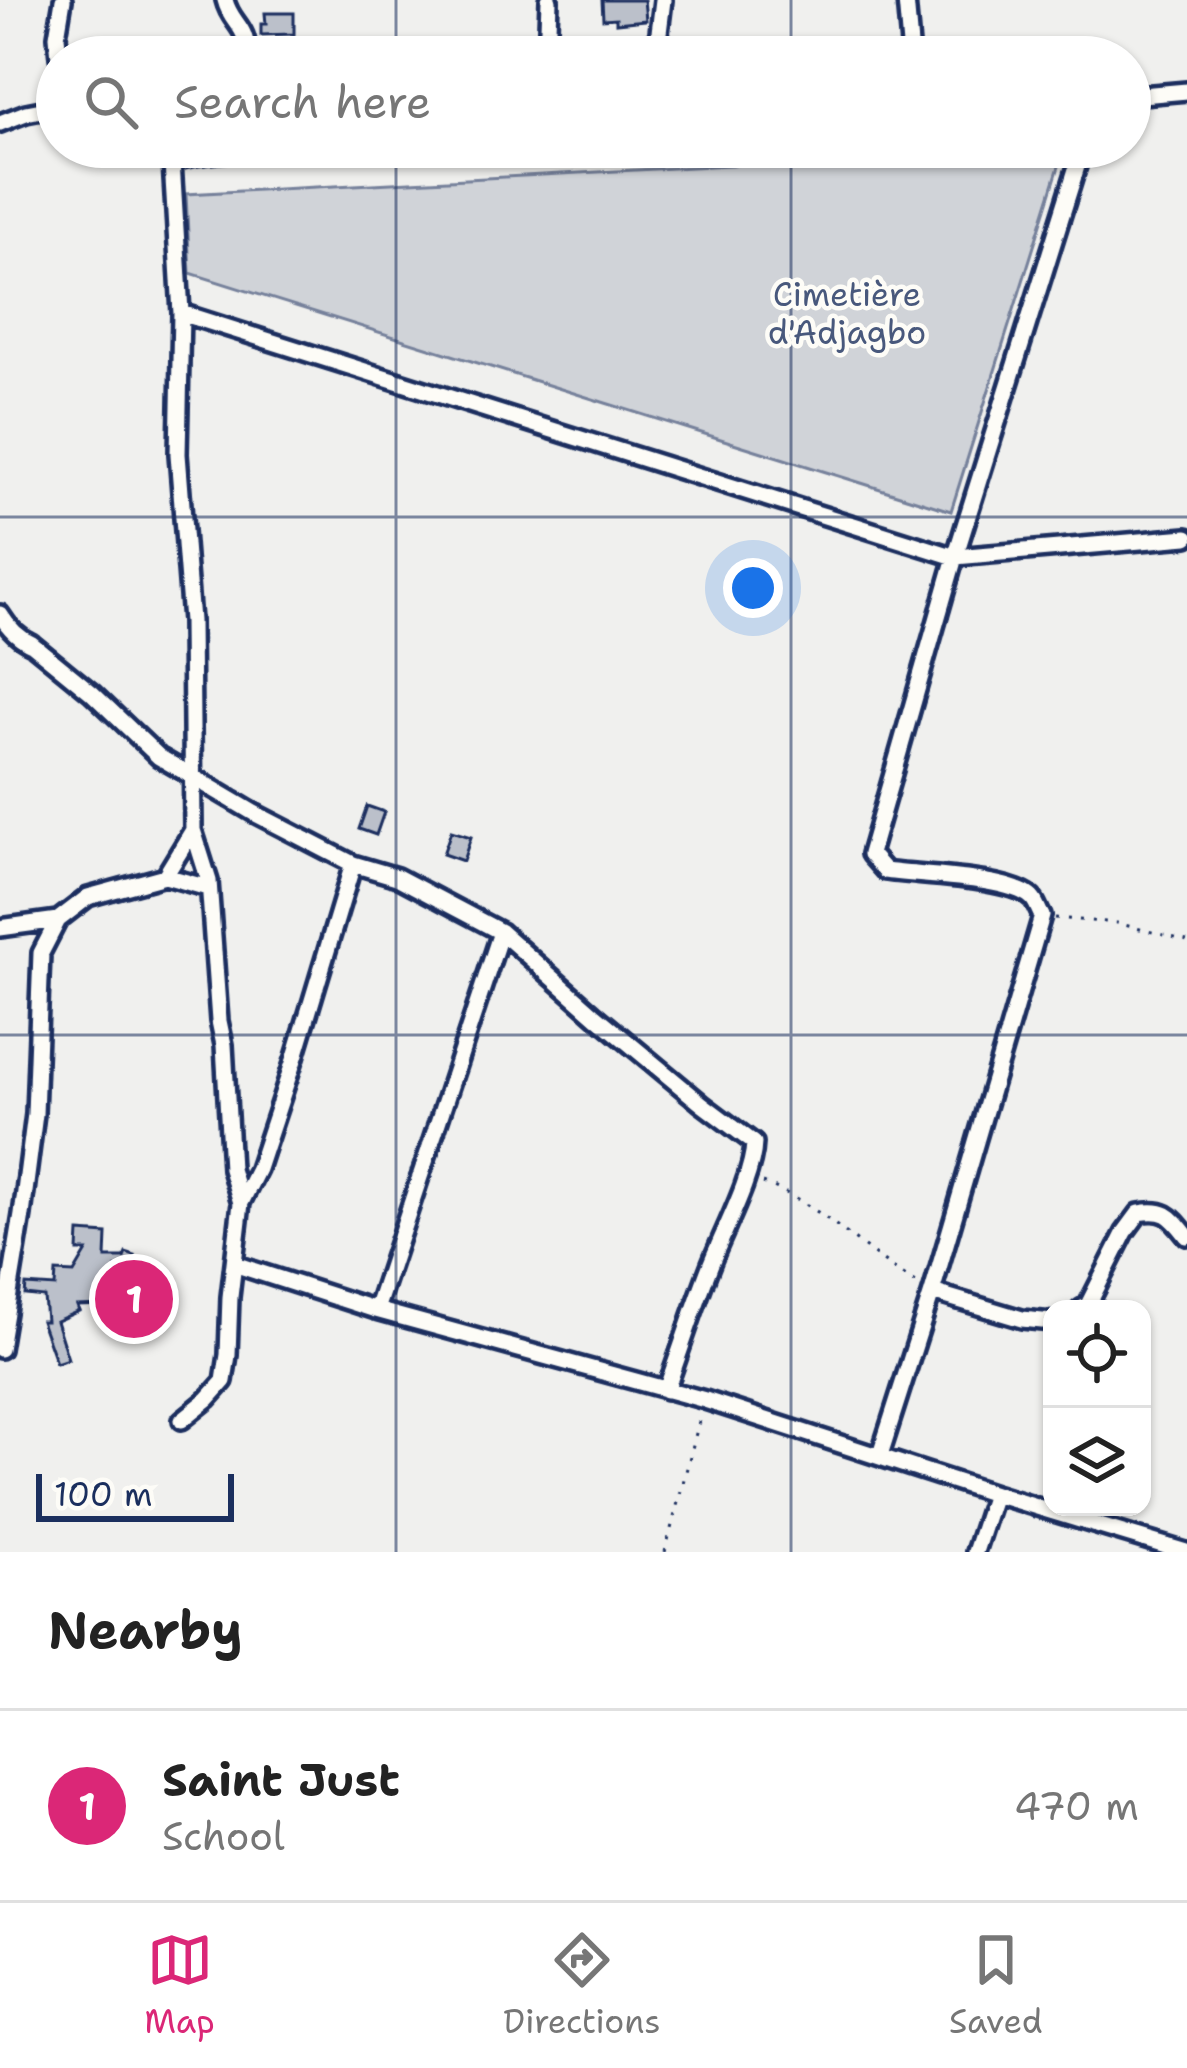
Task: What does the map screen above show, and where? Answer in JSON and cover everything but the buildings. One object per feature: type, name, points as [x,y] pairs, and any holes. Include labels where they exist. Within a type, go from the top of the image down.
[{"type":"street","points":[[57,36],[64,0]]},
{"type":"street","points":[[226,0],[245,36]]},
{"type":"street","points":[[548,36],[549,0]]},
{"type":"street","points":[[659,36],[663,0]]},
{"type":"street","points":[[906,0],[909,36]]},
{"type":"street","points":[[1151,94],[1187,91]]},
{"type":"street","points":[[0,124],[36,111]]},
{"type":"street","points":[[170,168],[181,313],[178,454],[191,621],[194,830],[209,881],[231,1169],[241,1203]]},
{"type":"street","points":[[880,1455],[1042,916],[1032,898],[1013,890],[963,877],[885,871],[870,854],[955,556],[1076,168]]},
{"type":"street","points":[[181,313],[955,556],[1187,537]]},
{"type":"street","points":[[0,614],[7,626],[92,693],[159,757],[353,864],[397,877],[501,932],[701,1104],[754,1143],[746,1177],[666,1390]]},
{"type":"street","points":[[165,876],[194,830]]},
{"type":"street","points":[[182,1420],[224,1381],[241,1203],[258,1168],[295,1058],[353,864]]},
{"type":"street","points":[[0,1349],[35,1114],[41,952],[58,920],[88,897],[165,876],[208,888]]},
{"type":"street","points":[[0,928],[58,920]]},
{"type":"street","points":[[376,1310],[501,932]]},
{"type":"street","points":[[1091,1300],[1139,1213],[1157,1210],[1172,1217],[1187,1236]]},
{"type":"street","points":[[234,1264],[376,1310],[705,1400],[1186,1552]]},
{"type":"street","points":[[932,1292],[1043,1321]]},
{"type":"street","points":[[975,1552],[994,1494]]},
{"type":"path","points":[[1042,916],[1117,922],[1187,941]]},
{"type":"path","points":[[746,1177],[803,1202],[897,1273],[932,1292]]},
{"type":"path","points":[[665,1552],[705,1400]]},
{"type":"green space","name":"Cimetière d'Adjagbo","points":[[672,168],[1058,168],[951,511],[190,273],[186,194]]},
{"type":"place","name":"Saint Just","points":[[134,1299]]}]
